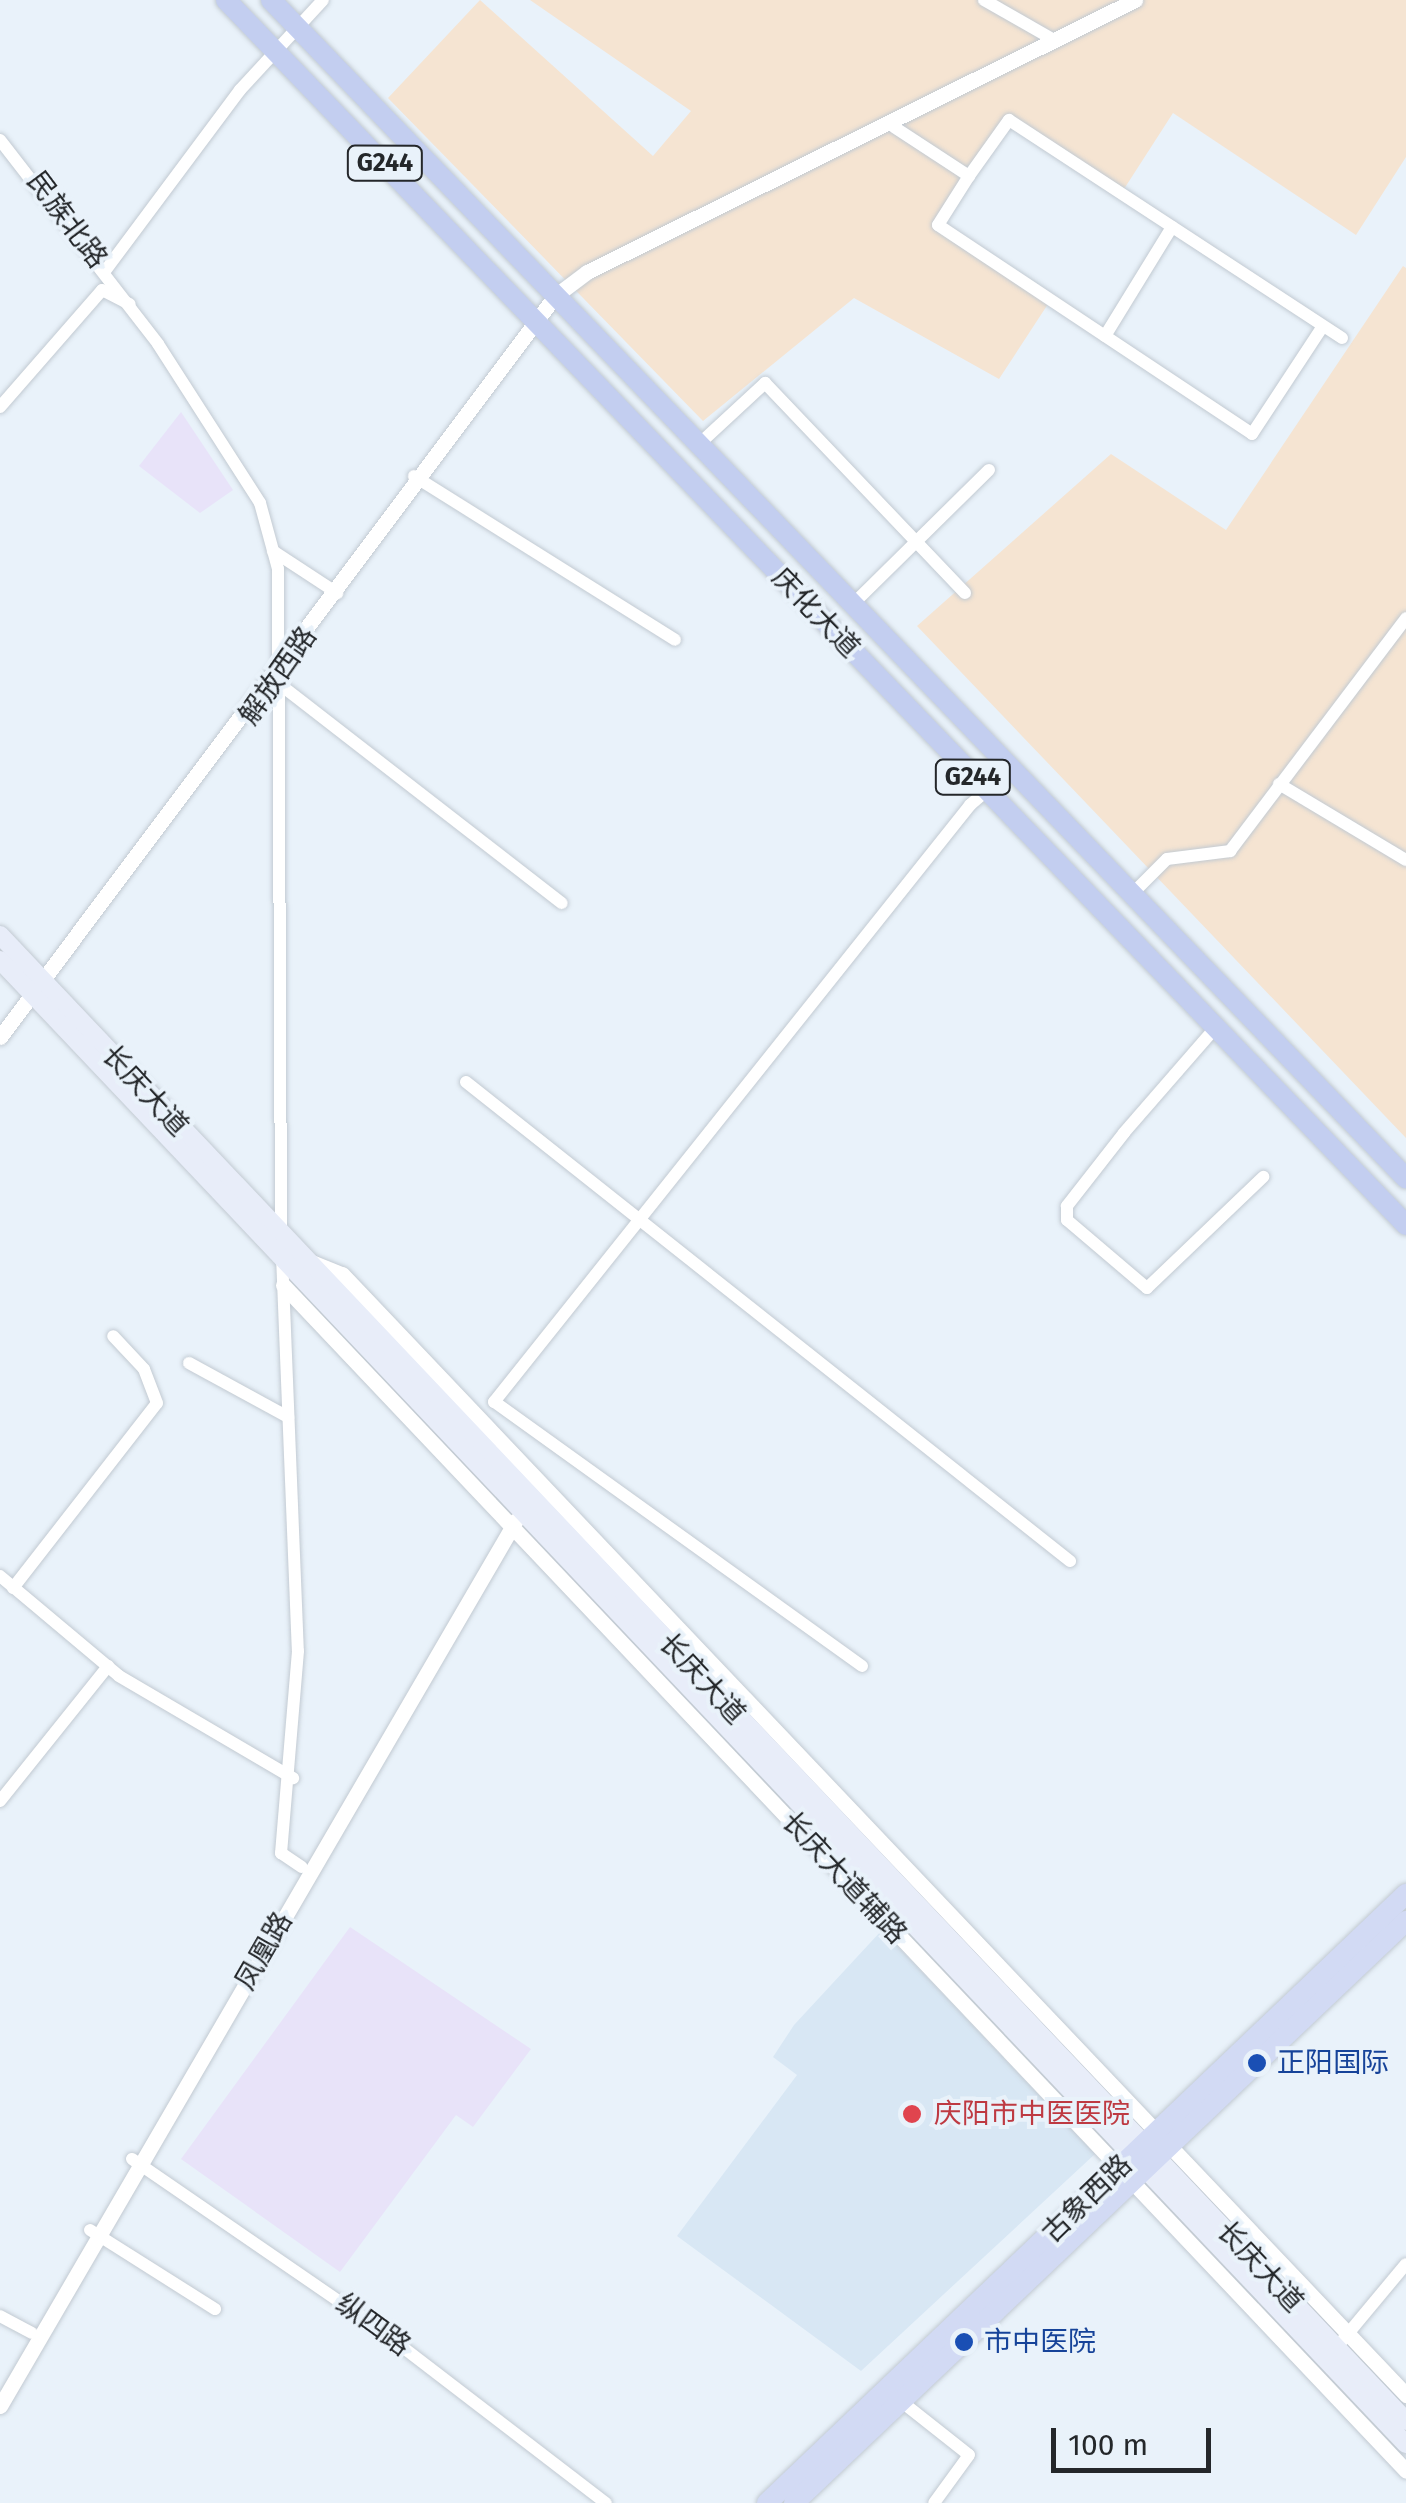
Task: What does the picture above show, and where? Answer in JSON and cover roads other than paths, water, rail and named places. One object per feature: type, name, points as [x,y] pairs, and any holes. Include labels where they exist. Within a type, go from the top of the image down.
[{"type":"highway","name":"庆化大道","points":[[226,0],[1406,1225]]},
{"type":"highway","name":"庆化大道","points":[[271,0],[1406,1178]]},
{"type":"main road","name":"长庆大道","points":[[0,935],[40,991],[282,1260],[1144,2157],[1406,2444]]},
{"type":"main road","name":"长庆大道","points":[[0,960],[40,991],[281,1234],[517,1508]]},
{"type":"main road","name":"古象西路","points":[[794,2503],[902,2402],[1406,1894]]},
{"type":"main road","name":"古象西路","points":[[767,2503],[1406,1921]]},
{"type":"main road","name":"长庆大道","points":[[1144,2157],[1342,2341],[1406,2421]]},
{"type":"street","points":[[105,271],[274,49],[322,0]]},
{"type":"street","points":[[984,0],[1054,40]]},
{"type":"street","name":"解放西路","points":[[0,1053],[40,991],[278,673],[334,590],[558,300],[588,272],[894,127],[1135,0]]},
{"type":"street","points":[[1324,326],[1252,434],[938,225],[1009,120],[1172,226],[1324,326],[1342,338]]},
{"type":"street","points":[[894,127],[969,176]]},
{"type":"street","name":"民族北路","points":[[0,144],[128,304]]},
{"type":"street","name":"民族北路","points":[[0,144],[128,304]]},
{"type":"street","points":[[1105,336],[1172,226]]},
{"type":"street","points":[[0,407],[102,290],[128,304],[260,503],[273,551],[278,673],[281,1234],[294,1778],[280,1852],[302,1867]]},
{"type":"street","points":[[698,446],[765,383],[965,593]]},
{"type":"street","points":[[853,604],[990,470]]},
{"type":"street","points":[[418,479],[675,640]]},
{"type":"street","points":[[273,551],[334,590]]},
{"type":"street","points":[[1132,893],[1168,859],[1230,851],[1406,618]]},
{"type":"street","points":[[278,673],[562,903]]},
{"type":"street","points":[[862,1666],[494,1402],[986,791],[1012,769]]},
{"type":"street","points":[[1279,784],[1406,860]]},
{"type":"street","name":"解放西路","points":[[0,1037],[40,991]]},
{"type":"street","points":[[1216,1028],[1078,1192],[1066,1220],[1147,1288],[1263,1176]]},
{"type":"street","points":[[466,1082],[1070,1561]]},
{"type":"street","name":"长庆大道辅路","points":[[304,1259],[342,1274],[1144,2157],[1406,2470]]},
{"type":"street","points":[[283,1284],[517,1508]]},
{"type":"street","points":[[14,1588],[158,1404],[144,1368],[113,1336]]},
{"type":"street","points":[[189,1363],[288,1417]]},
{"type":"street","name":"凤凰路","points":[[134,2164],[302,1867],[517,1508]]},
{"type":"street","name":"凤凰路","points":[[0,2388],[517,1508]]},
{"type":"street","points":[[0,1576],[108,1666],[294,1778]]},
{"type":"street","points":[[0,1801],[108,1666]]},
{"type":"street","name":"纵四路","points":[[134,2164],[372,2330],[597,2503]]},
{"type":"street","name":"纵四路","points":[[134,2164],[376,2326],[606,2503]]},
{"type":"street","points":[[94,2232],[215,2309]]},
{"type":"street","name":"凤凰路","points":[[0,2406],[94,2232]]},
{"type":"street","points":[[1406,2264],[1342,2341],[1406,2395]]},
{"type":"street","points":[[0,2316],[32,2334]]},
{"type":"street","points":[[902,2402],[969,2456],[934,2503]]},
{"type":"place","name":"正阳国际","points":[[1257,2063]]},
{"type":"place","name":"庆阳市中医医院","points":[[912,2114]]},
{"type":"place","name":"市中医院","points":[[964,2342]]}]
